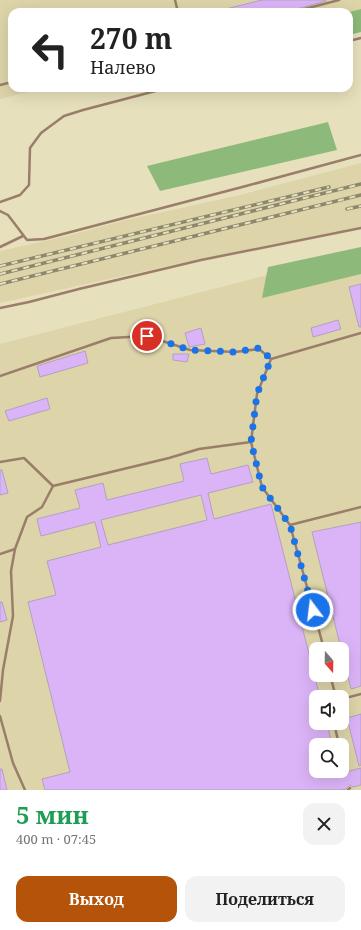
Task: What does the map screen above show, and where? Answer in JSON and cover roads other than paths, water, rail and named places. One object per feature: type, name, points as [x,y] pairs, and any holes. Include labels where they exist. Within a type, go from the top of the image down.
[{"type":"lane","points":[[308,8],[339,0]]},
{"type":"lane","points":[[0,202],[20,194],[29,185],[30,148],[41,133],[64,116],[152,92]]},
{"type":"lane","points":[[0,211],[8,215],[27,240],[44,239],[361,155]]},
{"type":"lane","points":[[0,308],[201,260],[244,253],[361,228]]},
{"type":"lane","points":[[0,247],[23,236]]},
{"type":"lane","points":[[271,359],[361,333]]},
{"type":"lane","points":[[0,376],[111,338],[147,336],[190,350],[235,352],[259,348],[271,359]]},
{"type":"lane","points":[[271,359],[257,394],[251,442],[262,487],[290,525],[322,642]]},
{"type":"lane","points":[[0,701],[3,670],[14,616],[11,571],[15,549],[27,517],[42,507],[53,486],[169,458],[199,449],[251,442]]},
{"type":"lane","points":[[0,462],[24,458],[53,486]]},
{"type":"lane","points":[[290,525],[361,507]]},
{"type":"lane","points":[[0,554],[15,549]]},
{"type":"lane","points":[[0,676],[3,670]]},
{"type":"lane","points":[[349,697],[361,694]]},
{"type":"lane","points":[[0,716],[13,763],[25,790]]},
{"type":"railway","points":[[0,274],[361,184]]},
{"type":"railway","points":[[0,266],[329,187]]},
{"type":"railway","points":[[0,284],[361,195]]},
{"type":"railway","points":[[347,209],[361,206]]}]
